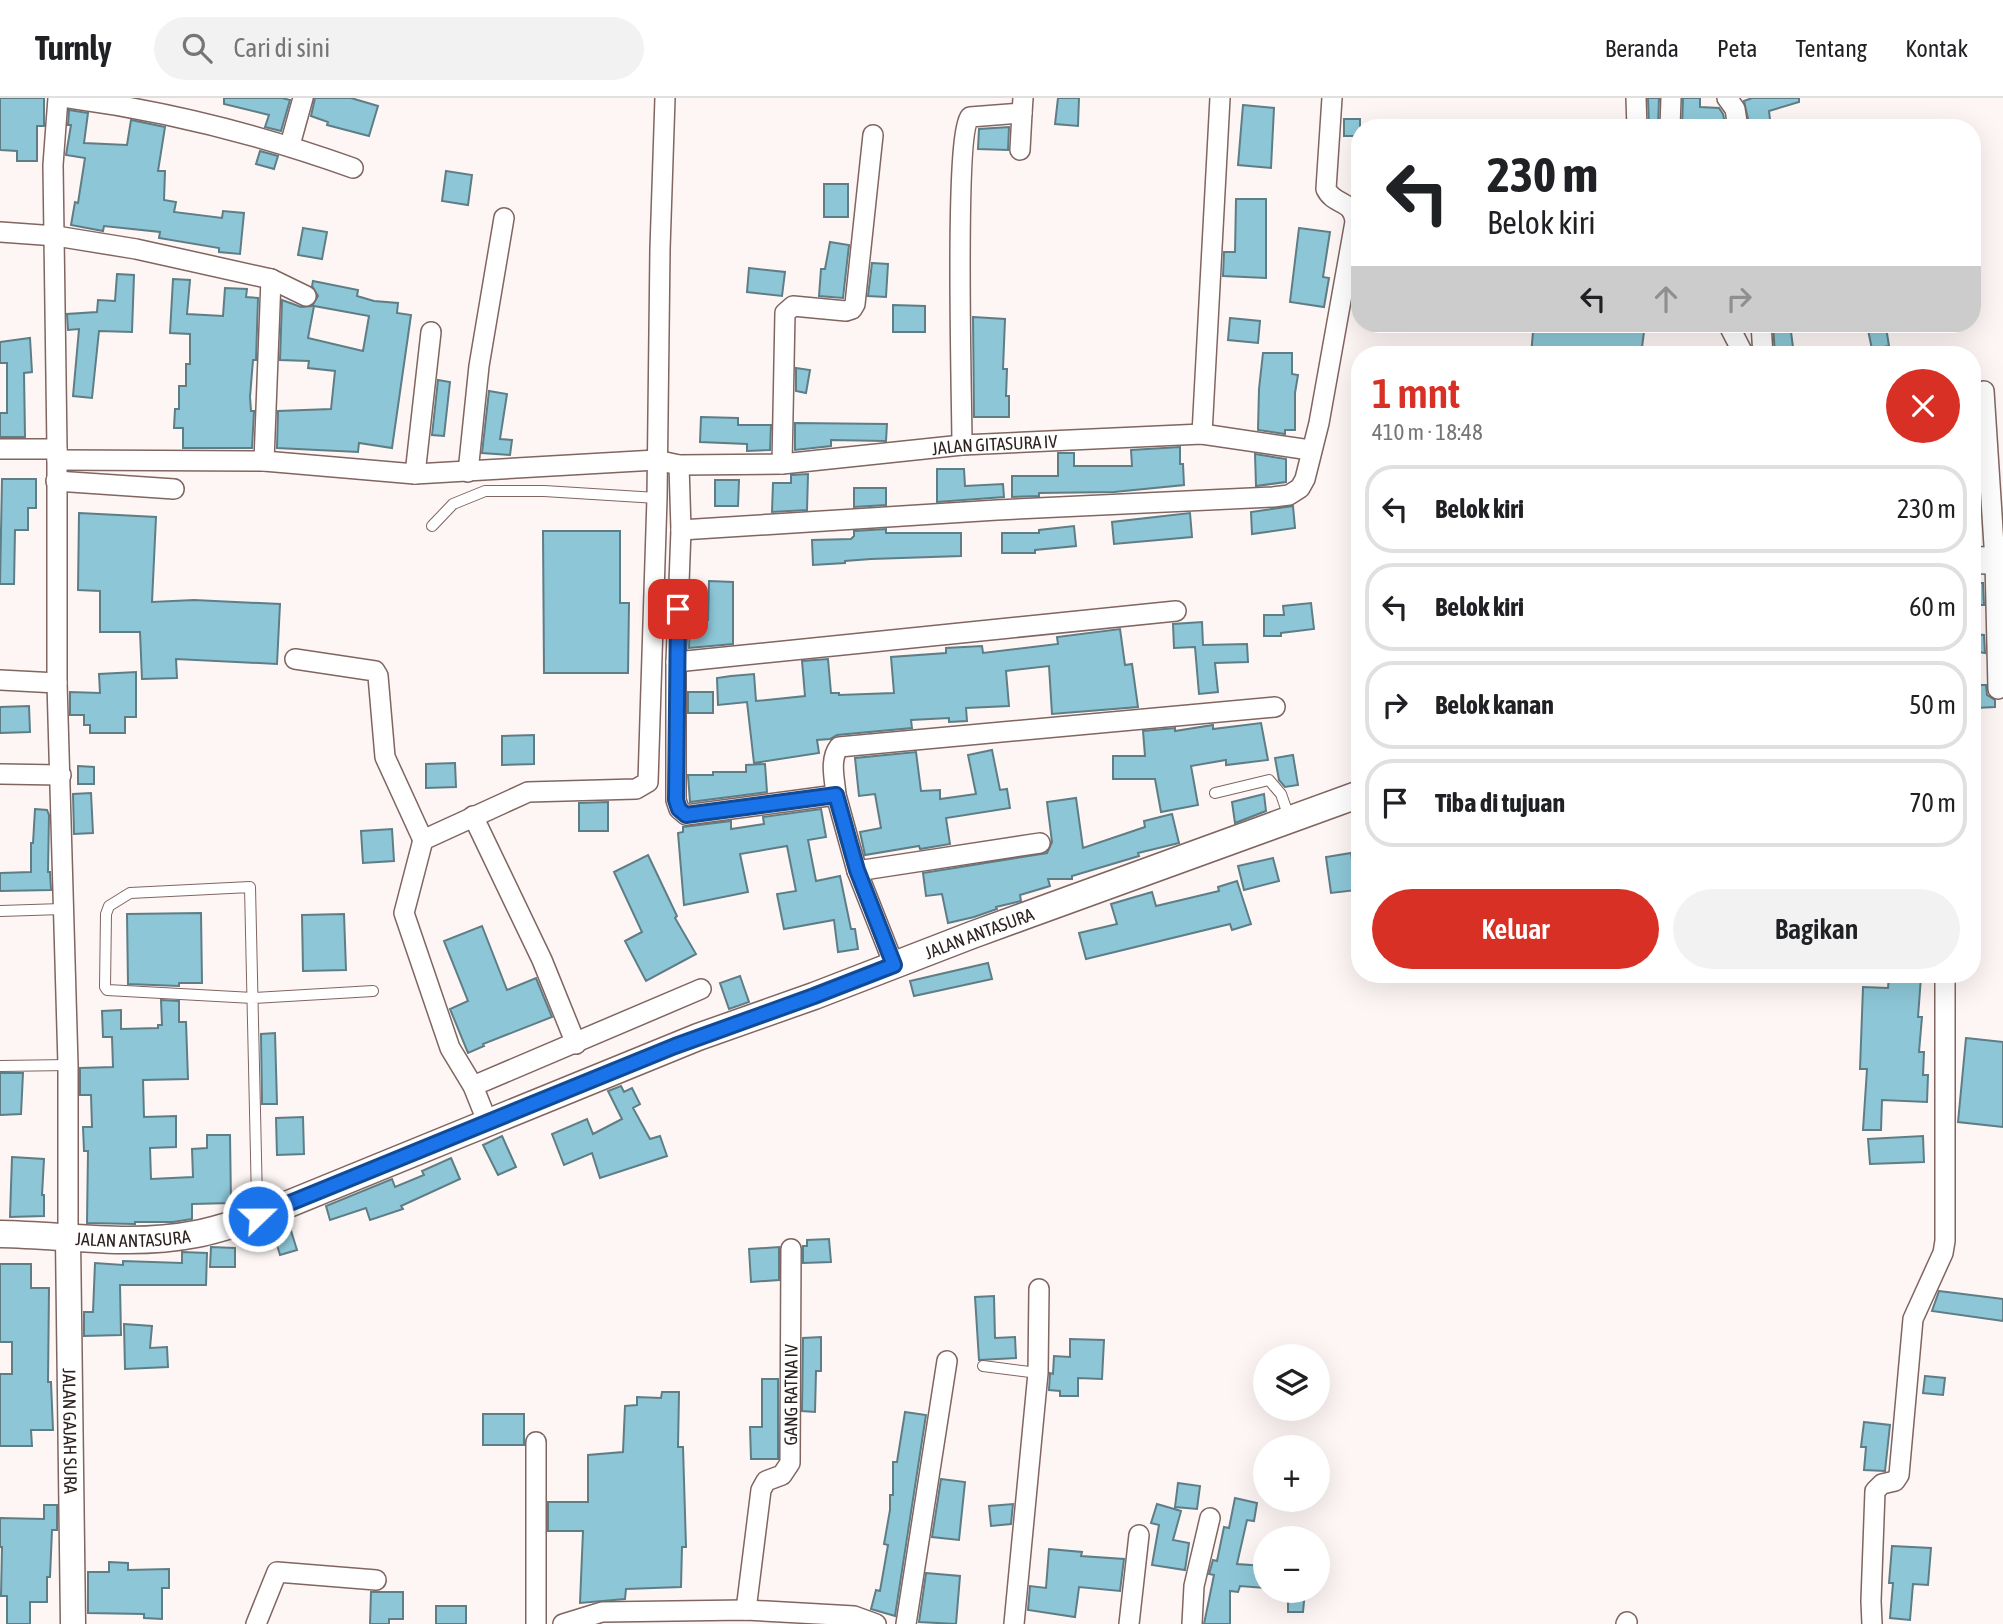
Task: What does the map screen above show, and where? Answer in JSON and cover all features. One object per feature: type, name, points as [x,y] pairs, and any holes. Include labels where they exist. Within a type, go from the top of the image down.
[{"type":"main road","name":"JALAN ANTASURA","points":[[0,1234],[68,1239],[152,1240],[194,1235],[258,1216],[698,1037],[1351,797]]},
{"type":"street","points":[[58,98],[53,165],[56,236],[57,683],[68,1065],[68,1239]]},
{"type":"street","points":[[69,98],[134,102],[290,145],[353,168]]},
{"type":"street","points":[[290,145],[303,98]]},
{"type":"street","points":[[423,840],[528,792],[636,789],[648,782],[666,98]]},
{"type":"street","points":[[1202,434],[1220,98]]},
{"type":"street","points":[[1332,98],[1326,189],[1331,197],[1351,208]]},
{"type":"street","points":[[1636,98],[1637,119]]},
{"type":"street","points":[[1670,119],[1671,98]]},
{"type":"street","points":[[1727,98],[1735,109],[1737,119]]},
{"type":"street","points":[[962,445],[961,177],[964,129],[970,117],[1022,105],[1020,150]]},
{"type":"street","points":[[782,464],[785,313],[793,306],[846,311],[852,309],[855,304],[873,135]]},
{"type":"street","points":[[468,472],[479,366],[504,218]]},
{"type":"street","points":[[0,232],[56,236],[136,249],[271,279],[306,296]]},
{"type":"street","points":[[681,530],[1289,495],[1300,488],[1305,479],[1310,450],[1319,423],[1351,244]]},
{"type":"street","points":[[264,461],[271,279]]},
{"type":"street","points":[[415,474],[431,332]]},
{"type":"street","points":[[1984,391],[1998,689]]},
{"type":"street","name":"JALAN GITASURA IV","points":[[0,449],[57,455],[264,461],[415,474],[656,460],[679,464],[782,464],[962,445],[1202,434],[1310,450]]},
{"type":"street","points":[[679,464],[681,530],[676,662],[676,800],[679,809],[686,815],[836,795]]},
{"type":"street","points":[[56,481],[174,489]]},
{"type":"street","points":[[676,662],[1176,611]]},
{"type":"street","points":[[295,659],[375,671],[378,676],[385,757],[423,840],[404,913],[450,1048],[472,1086],[487,1121]]},
{"type":"street","points":[[0,680],[57,683]]},
{"type":"street","points":[[894,965],[857,870],[836,795],[833,763],[839,747],[1275,707]]},
{"type":"street","points":[[0,774],[61,775]]},
{"type":"street","points":[[473,816],[542,960],[576,1044]]},
{"type":"street","points":[[857,870],[1040,843]]},
{"type":"street","points":[[1872,1624],[1875,1491],[1882,1484],[1895,1481],[1899,1475],[1913,1319],[1940,1260],[1945,1241],[1945,983]]},
{"type":"street","points":[[472,1086],[701,989]]},
{"type":"street","name":"JALAN GAJAH SURA","points":[[68,1239],[73,1624]]},
{"type":"street","name":"GANG RATNA IV","points":[[747,1610],[761,1490],[766,1481],[782,1475],[790,1463],[791,1249]]},
{"type":"street","points":[[1014,1624],[1038,1373],[1039,1289]]},
{"type":"street","points":[[906,1624],[947,1361]]},
{"type":"street","points":[[536,1442],[536,1624]]},
{"type":"street","points":[[1192,1624],[1194,1587],[1210,1518]]},
{"type":"street","points":[[1129,1624],[1139,1535]]},
{"type":"street","points":[[256,1624],[277,1572],[376,1580]]},
{"type":"street","points":[[563,1624],[602,1618],[747,1610],[876,1624]]},
{"type":"lane","points":[[432,526],[453,503],[485,491],[544,491],[657,498]]},
{"type":"lane","points":[[1215,793],[1269,780],[1281,794],[1290,820]]},
{"type":"lane","points":[[258,1216],[253,998],[250,887],[130,893],[109,906],[106,914],[106,989],[253,998],[373,991]]},
{"type":"lane","points":[[0,911],[62,909]]},
{"type":"lane","points":[[0,1066],[68,1065]]},
{"type":"lane","points":[[983,1366],[1038,1373]]},
{"type":"building","points":[[0,98],[44,98],[44,126],[37,126],[37,161],[17,161],[17,151],[0,150]]},
{"type":"building","points":[[224,98],[290,100],[281,131],[265,127],[269,115],[224,104]]},
{"type":"building","points":[[315,98],[351,98],[378,106],[369,136],[327,125],[328,122],[311,116]]},
{"type":"building","points":[[1058,98],[1079,98],[1078,126],[1055,124]]},
{"type":"building","points":[[1648,98],[1659,98],[1658,119],[1649,119]]},
{"type":"building","points":[[1683,98],[1700,98],[1700,107],[1719,108],[1724,119],[1682,119]]},
{"type":"building","points":[[1752,98],[1799,98],[1799,102],[1769,111],[1770,119],[1748,119],[1744,101]]},
{"type":"building","points":[[1243,105],[1274,108],[1271,168],[1238,165]]},
{"type":"building","points":[[69,110],[88,113],[84,143],[127,145],[131,120],[165,127],[158,171],[165,171],[164,200],[176,202],[174,212],[222,218],[223,211],[244,213],[240,254],[219,252],[219,248],[159,238],[160,232],[104,226],[103,231],[71,225],[75,202],[78,203],[85,158],[66,155],[71,125],[68,125]]},
{"type":"building","points":[[1344,119],[1351,119],[1351,136],[1344,136]]},
{"type":"building","points":[[1009,127],[1008,150],[978,149],[979,129]]},
{"type":"building","points":[[260,151],[278,156],[274,169],[256,164]]},
{"type":"building","points":[[446,171],[472,175],[468,205],[442,201]]},
{"type":"building","points":[[824,184],[848,184],[848,217],[824,217]]},
{"type":"building","points":[[1236,199],[1266,199],[1266,278],[1223,276],[1224,252],[1235,252]]},
{"type":"building","points":[[303,228],[327,232],[322,259],[298,255]]},
{"type":"building","points":[[1299,228],[1330,232],[1323,277],[1329,278],[1324,307],[1290,302]]},
{"type":"building","points":[[830,242],[849,245],[843,298],[819,296],[821,269],[825,269]]},
{"type":"building","points":[[872,263],[888,264],[886,297],[868,296]]},
{"type":"building","points":[[749,268],[785,272],[782,296],[747,292]]},
{"type":"building","points":[[117,274],[134,275],[132,332],[99,331],[92,398],[73,396],[79,329],[68,330],[67,314],[97,312],[98,300],[115,301]]},
{"type":"building","points":[[173,279],[190,280],[187,314],[223,316],[225,288],[247,289],[246,297],[258,298],[256,360],[253,360],[250,397],[251,411],[254,411],[252,448],[183,448],[183,428],[174,428],[175,409],[179,409],[179,386],[186,386],[186,364],[190,364],[190,334],[170,333]]},
{"type":"building","points":[[313,281],[358,290],[357,296],[398,303],[397,313],[411,315],[392,448],[359,443],[358,452],[277,448],[278,411],[331,409],[335,371],[308,368],[309,361],[280,360],[282,300],[301,307],[312,306],[318,296],[312,286]],"holes":[[[314,306],[369,316],[363,351],[308,338]]]},
{"type":"building","points":[[893,305],[925,306],[925,332],[893,332]]},
{"type":"building","points":[[973,317],[1005,319],[1003,369],[1007,369],[1006,396],[1009,396],[1009,417],[974,417]]},
{"type":"building","points":[[1230,318],[1260,321],[1258,343],[1228,340]]},
{"type":"building","points":[[1533,333],[1644,333],[1642,346],[1532,346]]},
{"type":"building","points":[[1774,333],[1791,333],[1793,346],[1774,346]]},
{"type":"building","points":[[1869,333],[1887,333],[1889,346],[1871,346]]},
{"type":"building","points":[[30,338],[32,372],[24,373],[25,437],[0,437],[0,413],[7,413],[7,363],[0,363],[0,342]]},
{"type":"building","points":[[1263,353],[1292,353],[1292,374],[1298,375],[1295,430],[1285,430],[1285,434],[1258,430]]},
{"type":"building","points":[[796,368],[810,370],[806,393],[796,391]]},
{"type":"building","points":[[438,380],[450,382],[444,436],[432,435]]},
{"type":"building","points":[[489,391],[507,394],[500,439],[512,440],[510,455],[482,453]]},
{"type":"building","points":[[701,417],[738,418],[738,425],[771,425],[770,450],[747,451],[747,444],[700,442]]},
{"type":"building","points":[[795,423],[887,424],[886,441],[831,440],[831,446],[795,450]]},
{"type":"building","points":[[1180,447],[1184,485],[1114,492],[1039,493],[1039,496],[1012,497],[1012,476],[1058,476],[1058,453],[1074,453],[1074,466],[1132,466],[1131,450]]},
{"type":"building","points":[[1255,454],[1286,459],[1286,482],[1256,486]]},
{"type":"building","points":[[937,469],[964,469],[965,486],[1003,484],[1004,497],[937,502]]},
{"type":"building","points":[[808,474],[807,510],[772,512],[773,483],[791,483],[791,475]]},
{"type":"building","points":[[2,479],[36,479],[36,508],[28,508],[28,530],[15,530],[14,584],[0,584]]},
{"type":"building","points":[[715,480],[739,480],[738,506],[715,506]]},
{"type":"building","points":[[854,488],[886,488],[886,505],[854,507]]},
{"type":"building","points":[[1293,506],[1295,528],[1252,534],[1251,512]]},
{"type":"building","points":[[79,513],[156,517],[152,602],[194,600],[280,604],[277,664],[176,659],[177,678],[142,679],[140,632],[100,632],[100,591],[78,590]]},
{"type":"building","points":[[1190,513],[1192,537],[1114,544],[1112,522]]},
{"type":"building","points":[[1074,526],[1076,546],[1035,550],[1035,553],[1002,553],[1002,533],[1039,533],[1039,530]]},
{"type":"building","points":[[886,529],[886,533],[961,533],[961,556],[871,559],[813,565],[812,540],[851,539],[854,531]]},
{"type":"building","points":[[543,531],[620,531],[620,603],[629,603],[628,673],[544,673]]},
{"type":"building","points":[[709,581],[733,582],[733,644],[689,648],[690,621],[708,620]]},
{"type":"building","points":[[1981,583],[1983,583],[1984,605],[1981,605]]},
{"type":"building","points":[[1311,603],[1314,629],[1281,633],[1281,636],[1264,636],[1264,615],[1284,615],[1283,606]]},
{"type":"building","points":[[1202,622],[1203,645],[1247,644],[1248,662],[1215,663],[1218,692],[1199,694],[1195,647],[1174,648],[1173,624]]},
{"type":"building","points":[[1120,629],[1125,665],[1132,664],[1138,707],[1052,714],[1049,666],[1006,671],[1009,706],[966,708],[967,721],[949,722],[949,718],[911,720],[912,728],[837,735],[830,739],[817,740],[819,753],[754,763],[747,702],[718,705],[717,678],[731,676],[754,674],[756,701],[805,696],[802,661],[828,659],[831,693],[894,693],[891,657],[946,653],[946,648],[982,646],[983,653],[1058,644],[1057,637]]},
{"type":"building","points":[[1981,635],[1984,635],[1985,653],[1981,652]]},
{"type":"building","points":[[136,672],[136,717],[125,717],[125,733],[90,733],[90,725],[84,725],[84,715],[70,715],[70,692],[100,693],[99,674]]},
{"type":"building","points":[[1981,685],[1986,685],[1987,695],[1995,700],[1995,707],[1981,708]]},
{"type":"building","points":[[688,692],[713,692],[713,713],[688,713]]},
{"type":"building","points":[[29,706],[30,732],[0,733],[0,707]]},
{"type":"building","points":[[1261,723],[1268,760],[1226,765],[1226,760],[1191,766],[1198,805],[1161,812],[1155,779],[1113,779],[1113,756],[1145,756],[1143,731],[1175,728],[1175,731],[1213,725],[1213,729]]},
{"type":"building","points":[[534,735],[534,764],[502,765],[502,736]]},
{"type":"building","points":[[992,750],[1000,790],[1007,789],[1010,808],[946,818],[950,844],[865,855],[860,832],[881,828],[875,794],[859,796],[855,758],[916,752],[921,791],[940,790],[940,799],[976,794],[968,755]]},
{"type":"building","points":[[1293,755],[1298,785],[1285,787],[1279,780],[1275,758]]},
{"type":"building","points":[[455,763],[456,787],[426,788],[426,764]]},
{"type":"building","points":[[765,764],[767,792],[690,802],[688,775],[746,772],[746,765]]},
{"type":"building","points":[[78,766],[94,767],[94,784],[78,784]]},
{"type":"building","points":[[91,793],[93,833],[74,834],[73,794]]},
{"type":"building","points":[[1264,794],[1266,811],[1235,823],[1232,802]]},
{"type":"building","points":[[1076,798],[1083,848],[1145,827],[1144,821],[1172,814],[1179,843],[1138,853],[1139,856],[1072,876],[1072,879],[1048,879],[1050,886],[1020,895],[1021,901],[948,923],[942,894],[926,896],[923,873],[1047,853],[1052,842],[1047,802]]},
{"type":"building","points":[[608,802],[608,831],[579,831],[579,803]]},
{"type":"building","points":[[35,809],[47,810],[49,815],[48,872],[51,890],[0,891],[0,873],[31,872]]},
{"type":"building","points":[[821,809],[826,837],[808,840],[816,881],[840,876],[858,949],[838,952],[834,920],[784,929],[777,894],[796,891],[787,846],[740,854],[748,892],[684,905],[678,833],[683,832],[683,827],[731,821],[731,829],[764,824],[763,817]]},
{"type":"building","points":[[392,829],[394,861],[363,863],[361,831]]},
{"type":"building","points":[[1351,853],[1351,891],[1331,893],[1326,857]]},
{"type":"building","points":[[648,855],[677,916],[675,918],[696,954],[646,981],[625,941],[642,932],[614,872]]},
{"type":"building","points":[[1273,858],[1279,881],[1244,890],[1238,866]]},
{"type":"building","points":[[1237,881],[1251,924],[1232,930],[1230,924],[1086,959],[1079,933],[1117,924],[1111,904],[1152,892],[1156,906],[1219,891],[1218,887]]},
{"type":"building","points":[[201,913],[202,983],[179,983],[179,986],[128,984],[127,914]]},
{"type":"building","points":[[344,914],[346,970],[303,971],[302,915]]},
{"type":"building","points":[[482,926],[507,990],[536,978],[552,1017],[483,1044],[484,1046],[468,1053],[450,1009],[468,1001],[444,941]]},
{"type":"building","points":[[988,963],[992,979],[914,996],[910,981]]},
{"type":"building","points":[[740,976],[749,1002],[729,1009],[720,983]]},
{"type":"building","points":[[1888,983],[1921,983],[1918,1017],[1922,1017],[1919,1052],[1924,1052],[1923,1075],[1928,1075],[1927,1102],[1882,1100],[1881,1130],[1863,1130],[1867,1069],[1860,1069],[1863,987],[1888,988]]},
{"type":"building","points":[[161,1000],[179,1001],[179,1022],[186,1022],[188,1079],[143,1080],[144,1117],[176,1116],[176,1147],[150,1148],[151,1179],[193,1177],[192,1149],[207,1148],[207,1135],[230,1135],[231,1203],[192,1204],[192,1219],[173,1222],[87,1223],[88,1151],[84,1151],[83,1127],[92,1127],[91,1095],[80,1095],[80,1068],[113,1067],[112,1037],[103,1037],[102,1011],[121,1010],[121,1029],[158,1028],[158,1025],[162,1025]]},
{"type":"building","points":[[275,1033],[277,1104],[262,1104],[261,1034]]},
{"type":"building","points":[[1966,1038],[2003,1042],[2003,1127],[1958,1122]]},
{"type":"building","points":[[0,1073],[23,1073],[21,1114],[0,1115]]},
{"type":"building","points":[[621,1086],[624,1092],[632,1088],[640,1104],[633,1108],[650,1139],[660,1136],[667,1156],[600,1178],[592,1153],[564,1165],[552,1134],[587,1119],[593,1134],[622,1119],[608,1091]]},
{"type":"building","points":[[303,1117],[304,1154],[277,1155],[276,1118]]},
{"type":"building","points":[[502,1136],[516,1167],[498,1175],[483,1145]]},
{"type":"building","points":[[1923,1136],[1924,1162],[1870,1164],[1868,1139]]},
{"type":"building","points":[[12,1157],[44,1159],[44,1216],[10,1217]]},
{"type":"building","points":[[451,1158],[460,1179],[401,1206],[403,1209],[370,1220],[366,1208],[330,1220],[326,1206],[392,1179],[395,1187],[424,1175],[422,1171]]},
{"type":"building","points":[[288,1221],[297,1250],[280,1255],[272,1228]]},
{"type":"building","points":[[829,1239],[831,1262],[803,1263],[803,1246],[807,1246],[807,1240]]},
{"type":"building","points":[[211,1247],[235,1248],[235,1267],[210,1267]]},
{"type":"building","points":[[779,1247],[779,1280],[751,1282],[749,1249]]},
{"type":"building","points":[[182,1252],[207,1253],[206,1285],[120,1285],[121,1335],[84,1336],[84,1312],[93,1312],[95,1263],[182,1263]]},
{"type":"building","points":[[0,1264],[31,1264],[31,1288],[49,1288],[48,1382],[51,1382],[53,1430],[31,1430],[32,1446],[0,1446],[0,1374],[12,1374],[12,1342],[0,1342]]},
{"type":"building","points":[[1939,1291],[2003,1299],[2003,1321],[1932,1311]]},
{"type":"building","points":[[994,1296],[995,1338],[1015,1337],[1016,1358],[979,1360],[975,1297]]},
{"type":"building","points":[[124,1324],[152,1326],[150,1348],[167,1347],[168,1367],[125,1369]]},
{"type":"building","points":[[821,1337],[821,1371],[816,1371],[815,1412],[802,1411],[803,1338]]},
{"type":"building","points":[[1070,1339],[1104,1340],[1102,1379],[1078,1378],[1078,1396],[1060,1396],[1060,1391],[1049,1390],[1050,1373],[1053,1374],[1054,1356],[1070,1357]]},
{"type":"building","points":[[1925,1376],[1945,1378],[1943,1395],[1923,1393]]},
{"type":"building","points":[[762,1379],[778,1379],[778,1459],[751,1459],[750,1427],[762,1427]]},
{"type":"building","points":[[662,1392],[679,1392],[678,1447],[683,1447],[686,1547],[682,1547],[681,1587],[626,1589],[625,1599],[580,1603],[583,1531],[548,1531],[548,1502],[588,1502],[588,1455],[623,1452],[625,1406],[637,1405],[637,1397],[661,1398]]},
{"type":"building","points":[[905,1412],[926,1415],[895,1616],[871,1609],[876,1590],[880,1591],[888,1545],[884,1544],[890,1495],[893,1495],[893,1462],[897,1462]]},
{"type":"building","points":[[483,1414],[524,1414],[524,1445],[483,1445]]},
{"type":"building","points":[[1864,1422],[1890,1425],[1885,1471],[1864,1470],[1866,1447],[1861,1447]]},
{"type":"building","points":[[941,1479],[965,1482],[959,1540],[932,1537]]},
{"type":"building","points":[[1178,1483],[1200,1486],[1197,1509],[1175,1507]]},
{"type":"building","points":[[1235,1498],[1253,1502],[1254,1521],[1247,1520],[1237,1564],[1253,1565],[1253,1587],[1240,1586],[1238,1592],[1230,1591],[1230,1624],[1204,1624],[1214,1575],[1209,1574],[1213,1560],[1217,1561],[1224,1527],[1229,1528]]},
{"type":"building","points":[[1013,1504],[1011,1524],[991,1526],[989,1506]]},
{"type":"building","points":[[1157,1504],[1181,1511],[1173,1540],[1189,1543],[1185,1570],[1152,1565],[1159,1525],[1151,1523]]},
{"type":"building","points":[[44,1505],[57,1505],[57,1530],[52,1530],[50,1577],[47,1577],[47,1602],[30,1602],[30,1624],[7,1624],[7,1596],[1,1596],[0,1518],[44,1519]]},
{"type":"building","points":[[1892,1546],[1931,1548],[1928,1585],[1913,1584],[1910,1620],[1890,1618]]},
{"type":"building","points":[[1049,1549],[1082,1552],[1081,1556],[1124,1559],[1120,1591],[1079,1587],[1075,1617],[1028,1610],[1030,1586],[1046,1588]]},
{"type":"building","points":[[109,1562],[128,1563],[128,1570],[169,1569],[169,1588],[162,1588],[162,1619],[144,1618],[144,1614],[88,1613],[88,1572],[109,1572]]},
{"type":"building","points":[[926,1573],[960,1576],[956,1624],[919,1622]]},
{"type":"building","points":[[371,1592],[403,1592],[403,1619],[389,1619],[389,1624],[370,1624]]},
{"type":"building","points":[[1288,1603],[1304,1603],[1303,1612],[1288,1612]]},
{"type":"building","points":[[436,1606],[466,1606],[466,1624],[436,1624]]},
{"type":"route","points":[[258,1216],[675,1046],[894,965],[857,870],[836,795],[686,815],[679,809],[676,800],[678,609]]}]
